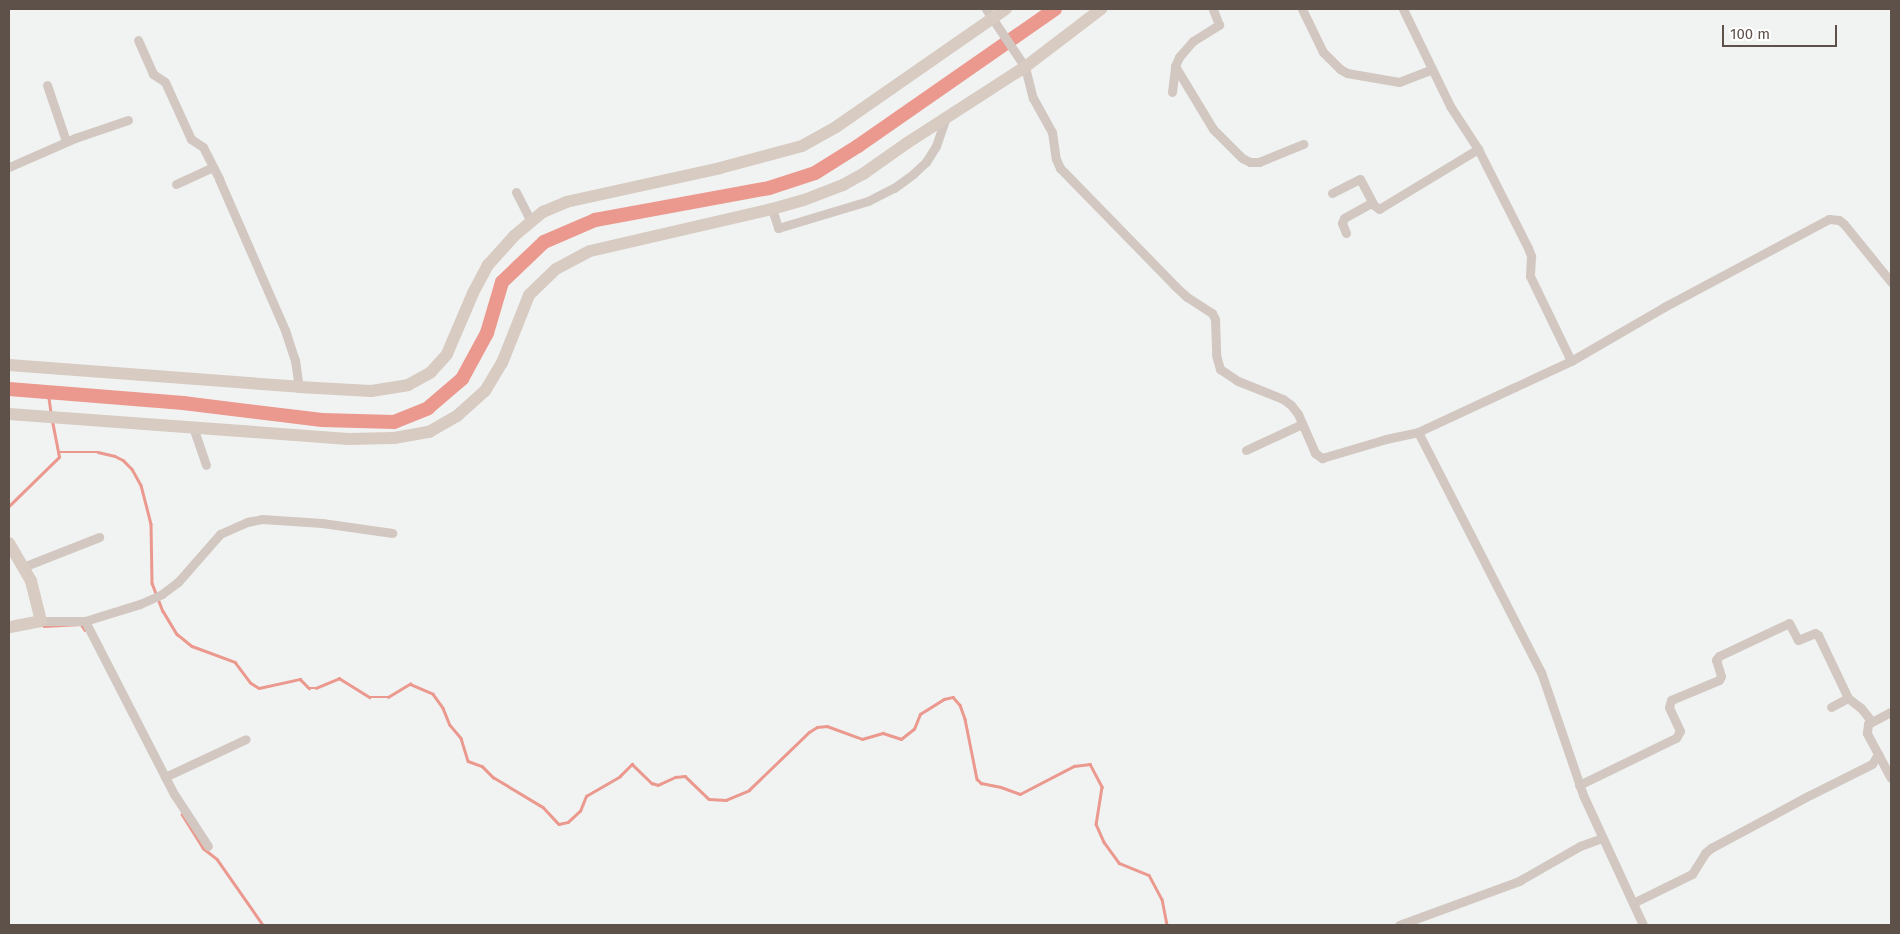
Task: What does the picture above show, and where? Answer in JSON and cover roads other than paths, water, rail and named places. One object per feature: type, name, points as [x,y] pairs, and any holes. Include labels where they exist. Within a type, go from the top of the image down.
[{"type":"street","points":[[9,365],[371,391],[408,385],[432,372],[447,354],[480,278],[488,265],[531,221],[554,206],[720,168],[802,146],[836,127],[990,16],[1006,9]]},
{"type":"street","points":[[9,414],[348,439],[394,438],[429,432],[444,425],[468,408],[485,391],[502,362],[530,295],[556,269],[572,259],[597,250],[772,209],[804,200],[843,185],[945,120],[1022,63],[1101,9]]},
{"type":"street","points":[[1172,92],[1175,66],[1189,45],[1218,26],[1219,22],[1213,9]]},
{"type":"street","points":[[1302,9],[1323,52],[1347,73],[1399,82],[1432,70]]},
{"type":"street","points":[[1403,9],[1450,106],[1478,149],[1528,248],[1531,256],[1530,276],[1571,361]]},
{"type":"street","points":[[990,16],[1022,63],[1033,98],[1052,132],[1056,159],[1060,168],[1181,291],[1212,313],[1215,319],[1216,355],[1220,369],[1238,381],[1283,399],[1291,405],[1315,453],[1322,458],[1386,439],[1418,432],[1571,361],[1664,307],[1829,219],[1839,220],[1844,224],[1891,282]]},
{"type":"street","points":[[138,40],[152,72],[165,82],[191,139],[202,147],[213,167],[284,330],[295,360],[299,387]]},
{"type":"street","points":[[1175,66],[1213,129],[1242,158],[1250,162],[1259,162],[1303,144]]},
{"type":"street","points":[[47,86],[66,142]]},
{"type":"street","points":[[9,167],[66,142],[128,120]]},
{"type":"street","points":[[772,209],[778,228],[868,201],[894,188],[926,162],[936,146],[945,120]]},
{"type":"street","points":[[1332,193],[1360,180],[1379,210],[1478,149]]},
{"type":"street","points":[[176,184],[213,167]]},
{"type":"street","points":[[516,192],[531,221]]},
{"type":"street","points":[[1346,233],[1343,219],[1373,203]]},
{"type":"street","points":[[1246,450],[1302,424]]},
{"type":"street","points":[[193,427],[206,465]]},
{"type":"street","points":[[1418,432],[1541,672],[1579,785],[1643,925]]},
{"type":"street","points":[[9,627],[41,620],[85,621],[140,604],[162,594],[178,582],[220,534],[247,522],[262,519],[322,523],[392,533]]},
{"type":"street","points":[[23,567],[99,537]]},
{"type":"street","points":[[9,543],[31,581],[41,620]]},
{"type":"street","points":[[85,621],[165,777],[208,846]]},
{"type":"street","points":[[1579,785],[1676,738],[1680,732],[1669,707],[1671,700],[1719,680],[1721,676],[1717,658],[1789,623],[1798,640],[1815,633],[1818,634],[1848,698],[1862,708],[1871,721]]},
{"type":"street","points":[[1831,707],[1848,698]]},
{"type":"street","points":[[1891,712],[1871,721],[1868,724],[1867,733],[1891,778]]},
{"type":"street","points":[[165,777],[246,739]]},
{"type":"street","points":[[1633,902],[1692,874],[1705,853],[1711,848],[1810,794],[1872,764],[1878,754]]},
{"type":"street","points":[[1399,925],[1519,881],[1580,846],[1602,838]]},
{"type":"waterway","points":[[9,389],[183,403],[322,420],[394,422],[428,408],[462,379],[487,333],[502,282],[544,242],[595,220],[769,188],[815,173],[858,146],[1055,9]]},
{"type":"waterway","points":[[48,391],[51,412]]},
{"type":"waterway","points":[[9,506],[59,457],[52,420]]},
{"type":"waterway","points":[[60,452],[98,452],[115,456],[123,460],[132,469],[141,485],[151,524],[152,583],[163,611],[177,634],[192,646],[235,662],[251,683],[259,688],[300,679],[309,688],[316,688],[339,678],[370,697],[388,697],[410,684],[433,694],[443,708],[450,725],[461,738],[468,761],[482,766],[493,777],[543,807],[559,824],[568,822],[580,811],[586,796],[620,776],[632,764],[652,783],[658,785],[675,777],[685,776],[709,799],[726,800],[749,790],[809,732],[817,727],[827,726],[862,739],[883,733],[901,739],[914,729],[920,714],[944,699],[953,697],[960,705],[965,719],[977,779],[981,783],[1001,787],[1020,794],[1074,766],[1090,764],[1102,787],[1096,824],[1104,842],[1119,863],[1149,875],[1162,899],[1167,925]]},
{"type":"waterway","points":[[43,624],[44,626],[81,624],[85,630]]},
{"type":"waterway","points":[[182,814],[203,848],[217,859],[263,925]]}]
